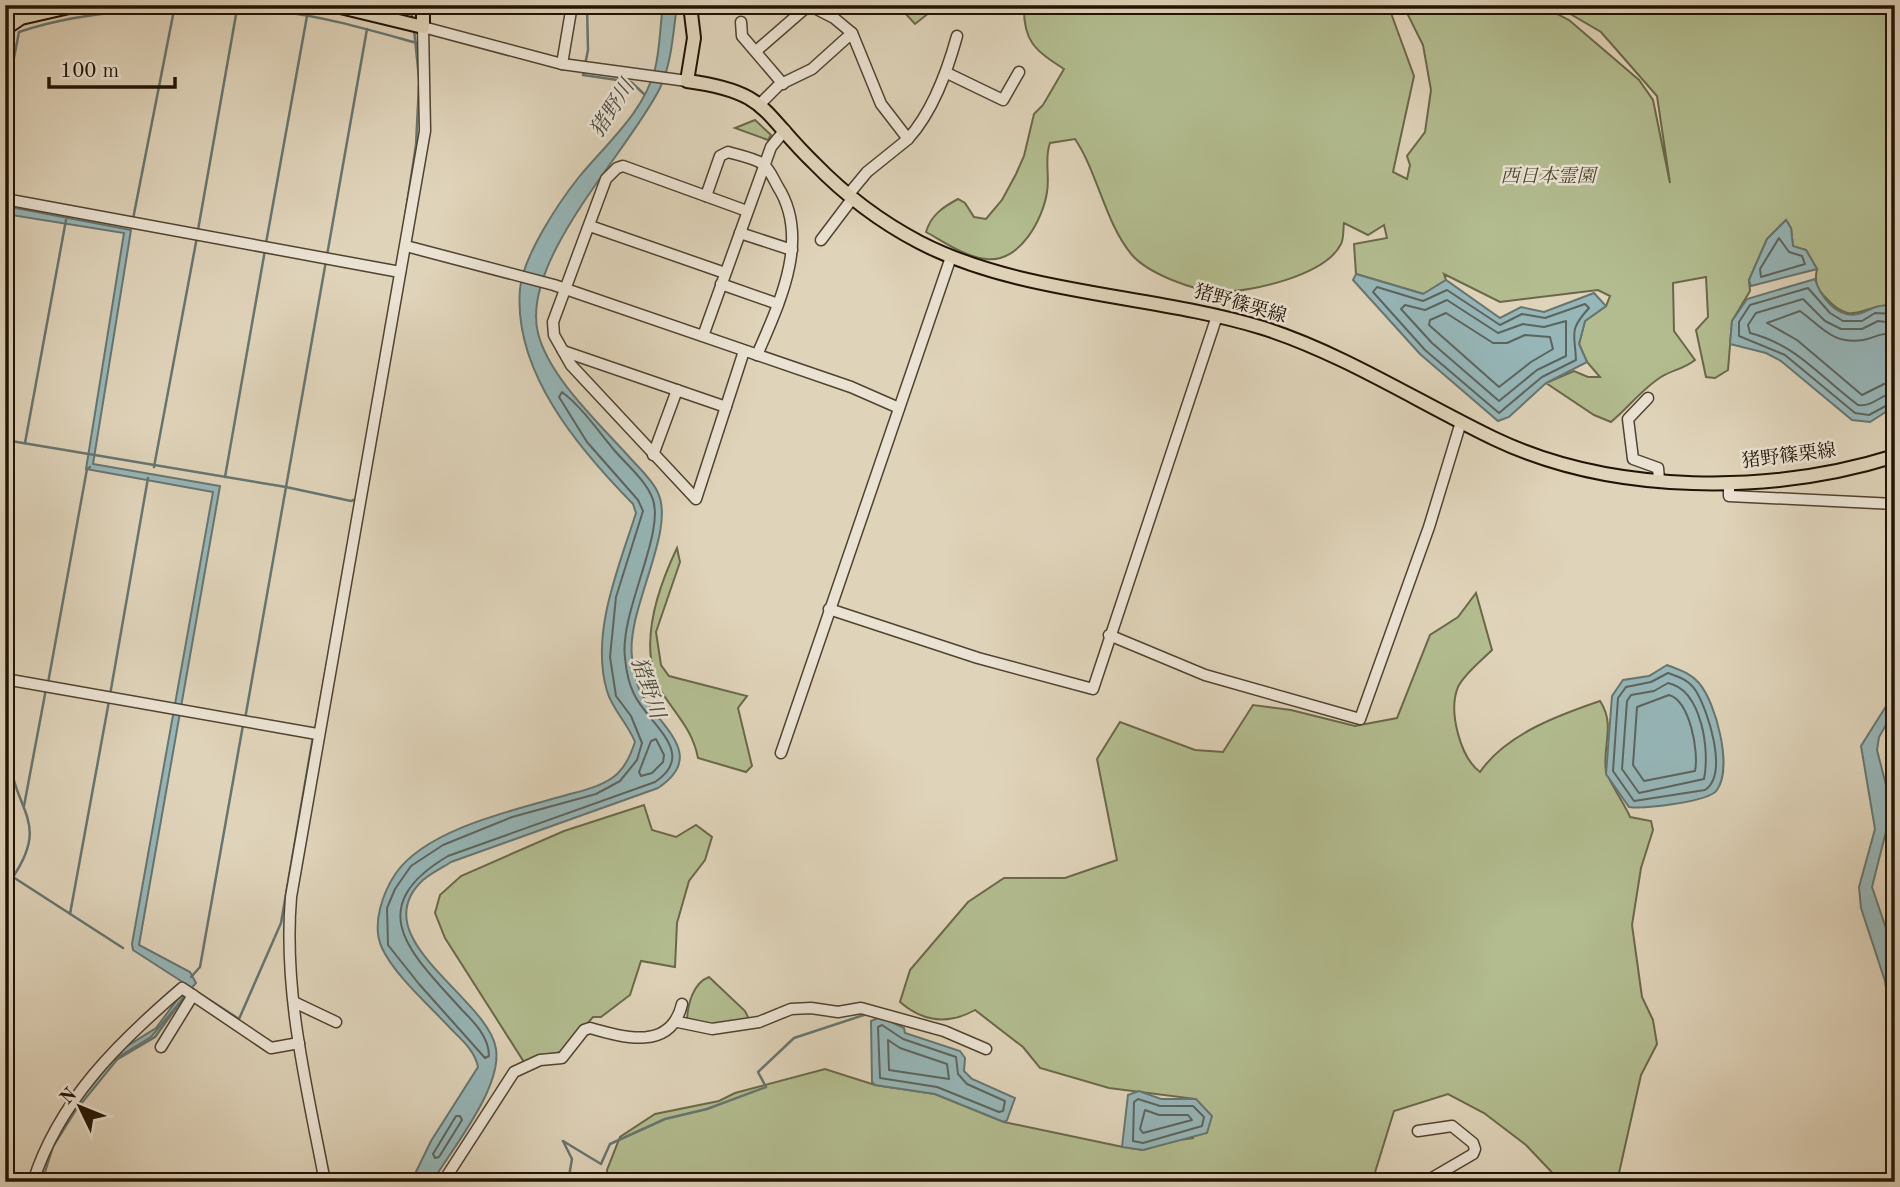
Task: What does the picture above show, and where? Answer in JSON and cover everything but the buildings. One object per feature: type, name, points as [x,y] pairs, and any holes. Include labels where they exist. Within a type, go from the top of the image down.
[{"type":"main road","points":[[5,29],[21,18],[78,5]]},
{"type":"main road","points":[[332,5],[424,27],[423,5]]},
{"type":"main road","points":[[687,81],[694,38],[690,5]]},
{"type":"main road","name":"猪野篠栗線","points":[[687,81],[729,88],[760,104],[811,161],[850,197],[895,229],[951,257],[1005,274],[1217,316],[1298,342],[1538,457],[1584,469],[1659,479],[1729,483],[1809,477],[1852,469],[1895,456]]},
{"type":"street","points":[[562,64],[572,5]]},
{"type":"street","points":[[756,51],[809,5],[834,18],[852,33],[881,104],[908,139]]},
{"type":"street","points":[[741,22],[742,36],[783,84]]},
{"type":"street","points":[[325,1182],[299,1043],[288,929],[317,734],[425,131],[424,27],[562,64],[687,81]]},
{"type":"street","points":[[760,104],[783,84],[813,69],[852,33]]},
{"type":"street","points":[[821,240],[867,172],[908,139],[916,129],[947,73],[957,36]]},
{"type":"street","points":[[947,73],[1003,100],[1019,72]]},
{"type":"street","points":[[703,336],[764,164],[771,147],[785,130]]},
{"type":"street","points":[[706,196],[720,156],[728,152],[764,164],[785,198],[792,225],[792,250],[778,304],[757,355]]},
{"type":"street","points":[[744,351],[696,499],[571,365],[554,335],[553,322],[606,179],[617,168],[623,166],[747,211]]},
{"type":"street","points":[[5,199],[400,272]]},
{"type":"street","points":[[590,226],[725,273]]},
{"type":"street","points":[[740,233],[792,250]]},
{"type":"street","points":[[406,246],[554,285],[851,387],[899,408]]},
{"type":"street","points":[[781,754],[828,609],[951,257]]},
{"type":"street","points":[[722,284],[778,304]]},
{"type":"street","points":[[828,609],[967,654],[1093,689],[1217,316]]},
{"type":"street","points":[[563,351],[726,407]]},
{"type":"street","points":[[653,455],[677,390]]},
{"type":"street","points":[[1648,398],[1628,419],[1633,459],[1658,468],[1659,479]]},
{"type":"street","points":[[1109,635],[1205,675],[1360,719],[1425,538],[1461,422]]},
{"type":"street","points":[[1729,483],[1729,496],[1895,504]]},
{"type":"street","points":[[5,679],[317,734]]},
{"type":"street","points":[[188,992],[271,1048],[299,1043]]},
{"type":"street","points":[[161,1047],[188,992]]},
{"type":"street","points":[[33,1182],[51,1135],[98,1067],[188,992]]},
{"type":"street","points":[[294,1002],[336,1022]]},
{"type":"street","points":[[678,1022],[682,1004]]},
{"type":"street","points":[[443,1182],[504,1083],[522,1066],[540,1060],[562,1058],[584,1030],[590,1028],[640,1040],[678,1022],[712,1029],[739,1027],[791,1009],[811,1008],[838,1012],[861,1008],[944,1031],[986,1049]]},
{"type":"street","points":[[1419,1131],[1452,1126],[1473,1143],[1475,1149],[1473,1154],[1425,1182]]},
{"type":"green space","points":[[905,5],[939,5],[915,24],[903,11]]},
{"type":"green space","name":"西日本霊園","points":[[1024,5],[1388,5],[1414,76],[1393,172],[1407,179],[1410,165],[1407,156],[1425,132],[1431,90],[1423,45],[1407,13],[1406,5],[1540,5],[1569,20],[1639,80],[1653,100],[1670,183],[1657,96],[1601,32],[1555,5],[1895,5],[1895,275],[1888,291],[1890,305],[1856,313],[1835,307],[1818,288],[1817,269],[1806,250],[1793,247],[1791,228],[1786,220],[1767,239],[1749,280],[1750,291],[1732,321],[1728,370],[1715,378],[1706,377],[1696,330],[1708,317],[1706,277],[1673,283],[1674,331],[1695,360],[1654,382],[1611,422],[1594,415],[1546,383],[1574,371],[1588,377],[1600,377],[1587,362],[1579,344],[1585,321],[1606,306],[1610,296],[1598,290],[1500,302],[1444,274],[1446,280],[1424,294],[1356,274],[1354,244],[1387,238],[1384,225],[1368,235],[1344,223],[1342,242],[1333,255],[1305,273],[1268,285],[1234,291],[1209,291],[1185,285],[1149,269],[1132,255],[1115,228],[1090,167],[1075,139],[1050,143],[1045,203],[1035,226],[1019,247],[998,258],[986,259],[970,255],[926,232],[928,226],[938,212],[958,199],[965,203],[974,217],[986,219],[1002,200],[1016,174],[1024,156],[1034,114],[1043,105],[1064,69],[1033,44],[1026,28]]},
{"type":"green space","points":[[755,120],[771,135],[768,140],[735,128]]},
{"type":"green space","points":[[677,548],[680,562],[656,632],[661,665],[669,676],[747,696],[738,708],[752,766],[746,772],[698,758],[689,733],[656,680],[651,661],[652,622],[662,584]]},
{"type":"green space","points":[[1476,593],[1492,650],[1461,682],[1454,708],[1462,745],[1473,765],[1480,772],[1504,747],[1534,727],[1600,701],[1605,710],[1608,727],[1605,762],[1607,776],[1630,817],[1651,821],[1653,830],[1641,868],[1632,925],[1642,997],[1653,1020],[1657,1044],[1641,1075],[1617,1182],[1561,1182],[1526,1145],[1484,1113],[1448,1094],[1394,1111],[1372,1182],[608,1182],[607,1170],[620,1137],[655,1114],[719,1101],[735,1093],[825,1069],[875,1085],[935,1094],[1004,1122],[1123,1147],[1143,1150],[1171,1141],[1193,1138],[1196,1099],[1109,1088],[1040,1068],[1023,1047],[975,1010],[945,1019],[918,1014],[900,1002],[910,970],[968,902],[1004,878],[1065,878],[1117,860],[1097,759],[1120,722],[1195,750],[1223,752],[1253,705],[1291,710],[1355,726],[1397,718],[1430,635],[1458,617]]},
{"type":"green space","points":[[644,805],[652,830],[676,837],[696,825],[712,837],[705,860],[689,881],[677,923],[675,967],[641,961],[630,995],[601,1017],[593,1017],[563,1051],[524,1062],[445,938],[435,913],[440,895],[461,876],[564,831]]},
{"type":"green space","points":[[709,977],[745,1011],[748,1017],[744,1022],[711,1025],[687,1019],[695,989]]},
{"type":"water","points":[[663,5],[677,5],[670,58],[660,88],[561,240],[545,273],[537,304],[538,333],[553,367],[578,401],[653,484],[658,493],[662,509],[661,528],[636,617],[632,657],[639,689],[675,740],[679,764],[672,776],[658,788],[451,862],[423,880],[408,902],[407,924],[417,946],[473,1009],[488,1029],[496,1049],[496,1065],[491,1082],[463,1136],[432,1182],[411,1182],[431,1141],[478,1067],[468,1046],[404,980],[382,948],[378,919],[391,881],[410,858],[428,844],[450,833],[497,815],[605,782],[623,767],[635,742],[607,691],[602,646],[609,600],[636,513],[633,504],[572,434],[538,379],[527,350],[521,320],[520,289],[528,261],[552,215],[579,177],[634,113],[650,85],[658,54]]},
{"type":"water","points":[[5,206],[131,230],[93,464],[220,486],[139,945],[190,972],[196,983],[151,1037],[120,1056],[76,1110],[53,1147],[42,1182],[35,1182],[48,1147],[86,1086],[124,1048],[156,1028],[183,992],[181,981],[133,950],[132,944],[213,492],[86,469],[124,233],[5,214]]},
{"type":"water","points":[[1786,220],[1791,228],[1793,246],[1806,250],[1817,269],[1751,286],[1749,280],[1767,239]]},
{"type":"water","points":[[1356,274],[1423,294],[1446,280],[1500,318],[1521,307],[1544,312],[1594,293],[1606,306],[1585,321],[1579,344],[1587,362],[1546,383],[1509,417],[1498,421],[1420,354],[1353,280]]},
{"type":"water","points":[[1815,279],[1825,299],[1843,313],[1858,314],[1875,307],[1890,305],[1895,310],[1895,406],[1870,422],[1852,420],[1781,361],[1766,353],[1730,344],[1732,321],[1747,299]]},
{"type":"water","points":[[1667,665],[1692,677],[1705,692],[1720,735],[1723,751],[1722,780],[1717,790],[1702,798],[1661,806],[1629,807],[1606,774],[1612,696],[1623,680],[1649,676]]},
{"type":"water","points":[[1895,692],[1895,709],[1879,737],[1877,750],[1892,808],[1872,887],[1895,955],[1895,1048],[1885,981],[1861,908],[1859,887],[1875,829],[1861,746]]},
{"type":"water","points":[[881,1017],[904,1028],[905,1033],[960,1051],[965,1058],[964,1071],[972,1079],[1015,1098],[1007,1120],[1004,1122],[935,1094],[875,1085],[872,1082],[871,1021]]},
{"type":"water","points":[[1139,1091],[1161,1099],[1196,1099],[1212,1116],[1207,1133],[1143,1150],[1122,1147],[1128,1095]]},
{"type":"waterway","points":[[411,5],[412,19]]},
{"type":"waterway","points":[[585,65],[588,50],[587,5]]},
{"type":"waterway","points":[[5,104],[19,32],[78,17],[146,9],[275,11],[311,16],[417,43]]},
{"type":"waterway","points":[[198,230],[237,9]]},
{"type":"waterway","points":[[133,219],[174,10]]},
{"type":"waterway","points":[[266,243],[307,16]]},
{"type":"waterway","points":[[245,719],[367,29]]},
{"type":"waterway","points":[[414,29],[419,78]]},
{"type":"waterway","name":"猪野川","points":[[584,71],[583,75],[631,82],[644,94]]},
{"type":"waterway","points":[[405,217],[416,145],[419,85]]},
{"type":"waterway","points":[[25,443],[66,220]]},
{"type":"waterway","points":[[154,467],[197,237]]},
{"type":"waterway","points":[[225,477],[265,250]]},
{"type":"waterway","points":[[5,440],[286,487],[351,501],[356,499]]},
{"type":"waterway","points":[[48,683],[87,469],[90,467]]},
{"type":"waterway","points":[[110,695],[148,478]]},
{"type":"waterway","points":[[5,494],[7,676]]},
{"type":"waterway","points":[[315,731],[337,607]]},
{"type":"waterway","points":[[8,683],[9,760],[30,830],[29,843],[13,877],[123,948]]},
{"type":"waterway","points":[[24,806],[46,689]]},
{"type":"waterway","points":[[70,914],[109,701]]},
{"type":"waterway","points":[[191,977],[200,967],[243,725]]},
{"type":"waterway","points":[[191,988],[239,1019],[281,923],[313,737]]},
{"type":"waterway","points":[[116,1060],[155,1037],[186,994]]},
{"type":"waterway","points":[[563,1141],[601,1164],[610,1144],[665,1119],[707,1109],[766,1087],[758,1072],[794,1038],[867,1014]]},
{"type":"waterway","points":[[563,1141],[572,1159],[568,1182]]}]
